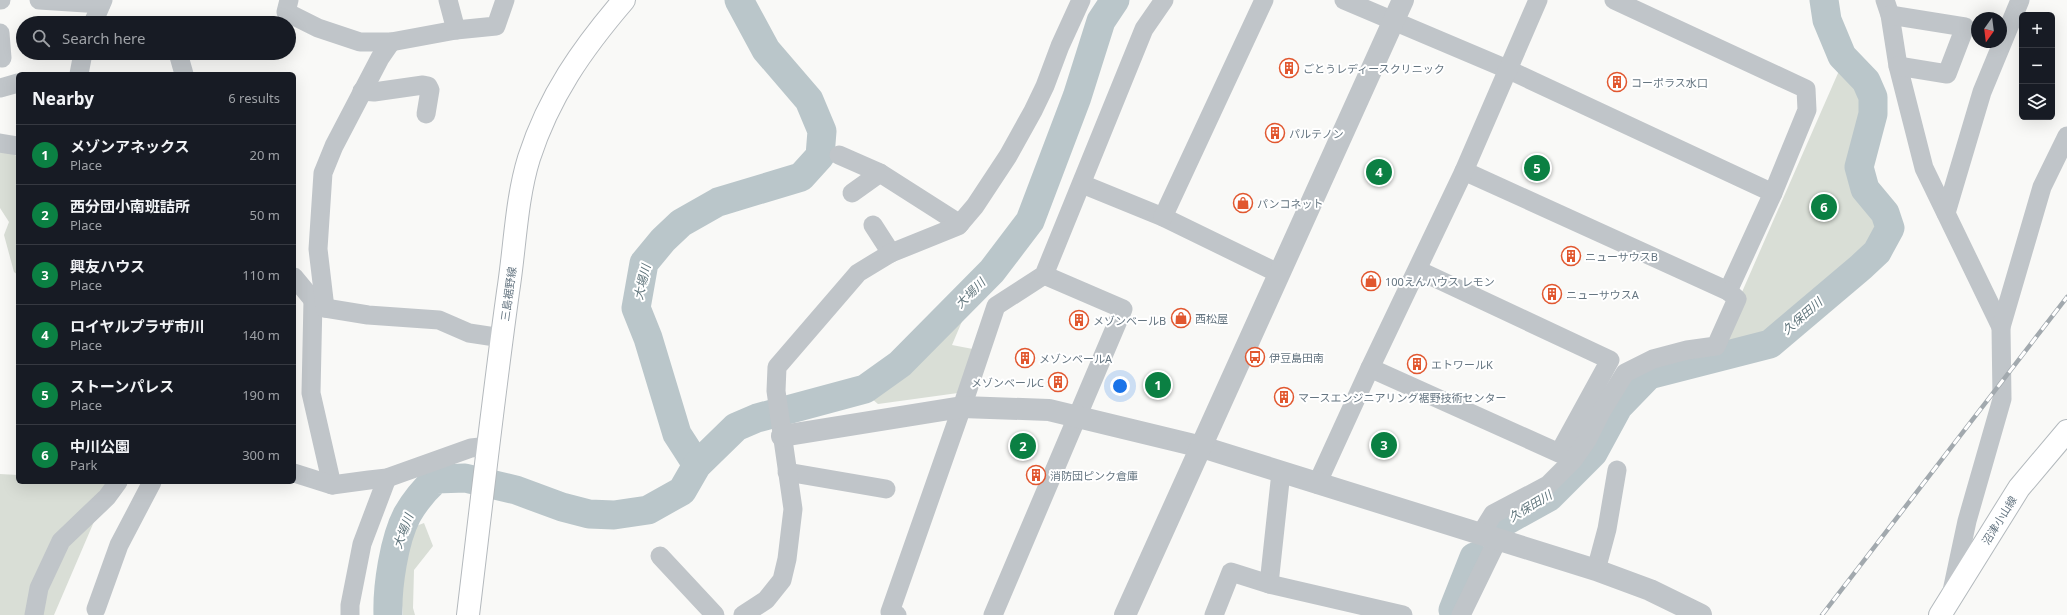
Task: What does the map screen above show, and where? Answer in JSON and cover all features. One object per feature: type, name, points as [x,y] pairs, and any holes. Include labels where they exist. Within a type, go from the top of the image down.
[{"type":"main road","name":"三島裾野線","points":[[468,615],[502,338],[521,198],[529,158],[551,102],[565,77],[591,39],[624,0]]},
{"type":"main road","name":"沼津小山線","points":[[1940,615],[1951,594],[2019,488],[2067,431]]},
{"type":"street","points":[[39,0],[102,2],[96,16]]},
{"type":"street","points":[[289,0],[286,12],[294,16]]},
{"type":"street","points":[[448,0],[456,30]]},
{"type":"street","points":[[296,17],[318,28],[360,42],[391,42],[456,30],[496,26],[505,0]]},
{"type":"street","points":[[743,615],[766,600],[782,580],[793,509],[776,391],[777,367],[858,273],[891,253],[958,226],[975,206],[1008,156],[1033,111],[1081,0]]},
{"type":"street","points":[[897,615],[890,612],[996,306],[1044,275],[1144,29],[1164,0]]},
{"type":"street","points":[[1163,217],[1264,0]]},
{"type":"street","points":[[1344,0],[1506,70],[1773,193]]},
{"type":"street","points":[[1125,615],[1403,0]]},
{"type":"street","points":[[1317,484],[1370,368],[1464,171],[1506,70],[1538,0]]},
{"type":"street","points":[[1614,0],[1806,89],[1807,110],[1773,193],[1728,291]]},
{"type":"street","points":[[1946,213],[1982,92],[2020,0]]},
{"type":"street","points":[[1898,66],[1948,74],[1965,27],[1888,7],[1898,66],[1924,168],[2001,327]]},
{"type":"street","points":[[0,33],[2,58]]},
{"type":"street","points":[[332,485],[311,393],[319,304],[318,249],[323,173],[334,146],[362,92],[380,58],[391,42]]},
{"type":"street","points":[[79,72],[82,60]]},
{"type":"street","points":[[180,60],[183,72]]},
{"type":"street","points":[[0,88],[16,84]]},
{"type":"street","points":[[362,92],[374,92],[423,85],[428,86],[430,90],[426,114]]},
{"type":"street","points":[[1951,594],[1967,521],[2002,399],[2001,327],[2042,187],[2067,136]]},
{"type":"street","points":[[0,143],[16,146]]},
{"type":"street","points":[[840,155],[880,173],[960,224]]},
{"type":"street","points":[[1464,171],[1728,291],[1737,299],[1716,346],[1687,350],[1653,359],[1626,373],[1601,412],[1587,440],[1566,456]]},
{"type":"street","points":[[852,193],[880,173]]},
{"type":"street","points":[[1082,184],[1163,217],[1280,274]]},
{"type":"street","points":[[873,225],[891,253]]},
{"type":"street","points":[[1418,270],[1610,360],[1566,456],[1548,484],[1493,514],[1489,538],[1461,615]]},
{"type":"street","points":[[296,274],[319,304],[368,315],[439,320],[469,333],[502,338]]},
{"type":"street","points":[[994,615],[1123,309],[1044,275]]},
{"type":"street","points":[[1370,368],[1566,456]]},
{"type":"street","points":[[782,436],[962,407],[1049,410],[1202,447],[1489,538],[1596,570],[1650,590],[1701,615]]},
{"type":"street","points":[[296,474],[332,485],[388,478],[471,448],[488,449]]},
{"type":"street","points":[[1596,570],[1607,529],[1618,470]]},
{"type":"street","points":[[787,472],[886,489]]},
{"type":"street","points":[[1268,584],[1281,472]]},
{"type":"street","points":[[350,615],[350,605],[362,544],[388,478]]},
{"type":"street","points":[[34,615],[39,588],[61,541],[107,498],[117,484]]},
{"type":"street","points":[[96,609],[118,545],[151,484]]},
{"type":"street","points":[[660,556],[714,615]]},
{"type":"street","points":[[1214,615],[1231,572],[1268,584],[1403,615]]},
{"type":"shaded area","points":[[1842,64],[1861,86],[1865,109],[1854,139],[1852,176],[1858,196],[1879,218],[1879,230],[1870,244],[1764,338],[1727,344],[1742,292]]},
{"type":"shaded area","points":[[5,149],[16,156],[16,274],[14,272],[4,235],[9,222],[0,208],[0,151]]},
{"type":"shaded area","points":[[971,300],[952,345],[978,350],[958,393],[878,404],[871,398]]},
{"type":"shaded area","points":[[0,474],[16,475],[16,484],[110,484],[54,615],[0,615]]},
{"type":"shaded area","points":[[424,523],[433,546],[414,570],[413,608],[415,615],[403,615],[399,577],[403,542],[411,528]]},
{"type":"waterway","name":"大場川","points":[[697,465],[677,434],[648,338],[636,308],[644,263],[663,240],[681,223],[718,202],[801,177],[820,156],[822,131],[809,100],[766,50],[739,0]]},
{"type":"waterway","name":"大場川","points":[[388,615],[392,564],[402,525],[417,500],[436,479],[465,478],[516,490],[562,507],[589,514],[614,515],[648,510],[682,491],[697,465],[736,427],[757,418],[865,389],[900,364],[992,271],[1030,221],[1077,97],[1101,21],[1115,0]]},
{"type":"waterway","name":"久保田川","points":[[1504,522],[1549,497],[1593,453],[1618,407],[1649,375],[1770,344],[1877,252],[1890,228],[1885,213],[1865,189],[1859,167],[1873,114],[1873,97],[1866,81],[1842,56],[1827,20],[1824,0]]},
{"type":"waterway","name":"久保田川","points":[[1453,610],[1474,557]]},
{"type":"railway","points":[[1822,615],[2067,297]]},
{"type":"place","name":"ごとうレディースクリニック","points":[[1289,68]]},
{"type":"place","name":"コーポラス水口","points":[[1617,82]]},
{"type":"place","name":"パルテノン","points":[[1275,133]]},
{"type":"place","name":"ストーンパレス","points":[[1537,168]]},
{"type":"place","name":"ロイヤルプラザ市川","points":[[1379,172]]},
{"type":"place","name":"パンコネット","points":[[1243,203]]},
{"type":"place","name":"中川公園","points":[[1824,207]]},
{"type":"place","name":"ニューサウスB","points":[[1571,256]]},
{"type":"place","name":"100えんハウス レモン","points":[[1371,281]]},
{"type":"place","name":"ニューサウスA","points":[[1552,294]]},
{"type":"place","name":"西松屋","points":[[1181,318]]},
{"type":"place","name":"メゾンベールB","points":[[1079,320]]},
{"type":"place","name":"伊豆島田南","points":[[1255,357]]},
{"type":"place","name":"メゾンベールA","points":[[1025,358]]},
{"type":"place","name":"エトワールK","points":[[1417,364]]},
{"type":"place","name":"メゾンベールC","points":[[1058,382]]},
{"type":"place","name":"メゾンアネックス","points":[[1158,385]]},
{"type":"place","name":"マースエンジニアリング裾野技術センター","points":[[1284,397]]},
{"type":"place","name":"興友ハウス","points":[[1384,445]]},
{"type":"place","name":"西分団小南班詰所","points":[[1023,446]]},
{"type":"place","name":"消防団ピンク倉庫","points":[[1036,475]]}]
